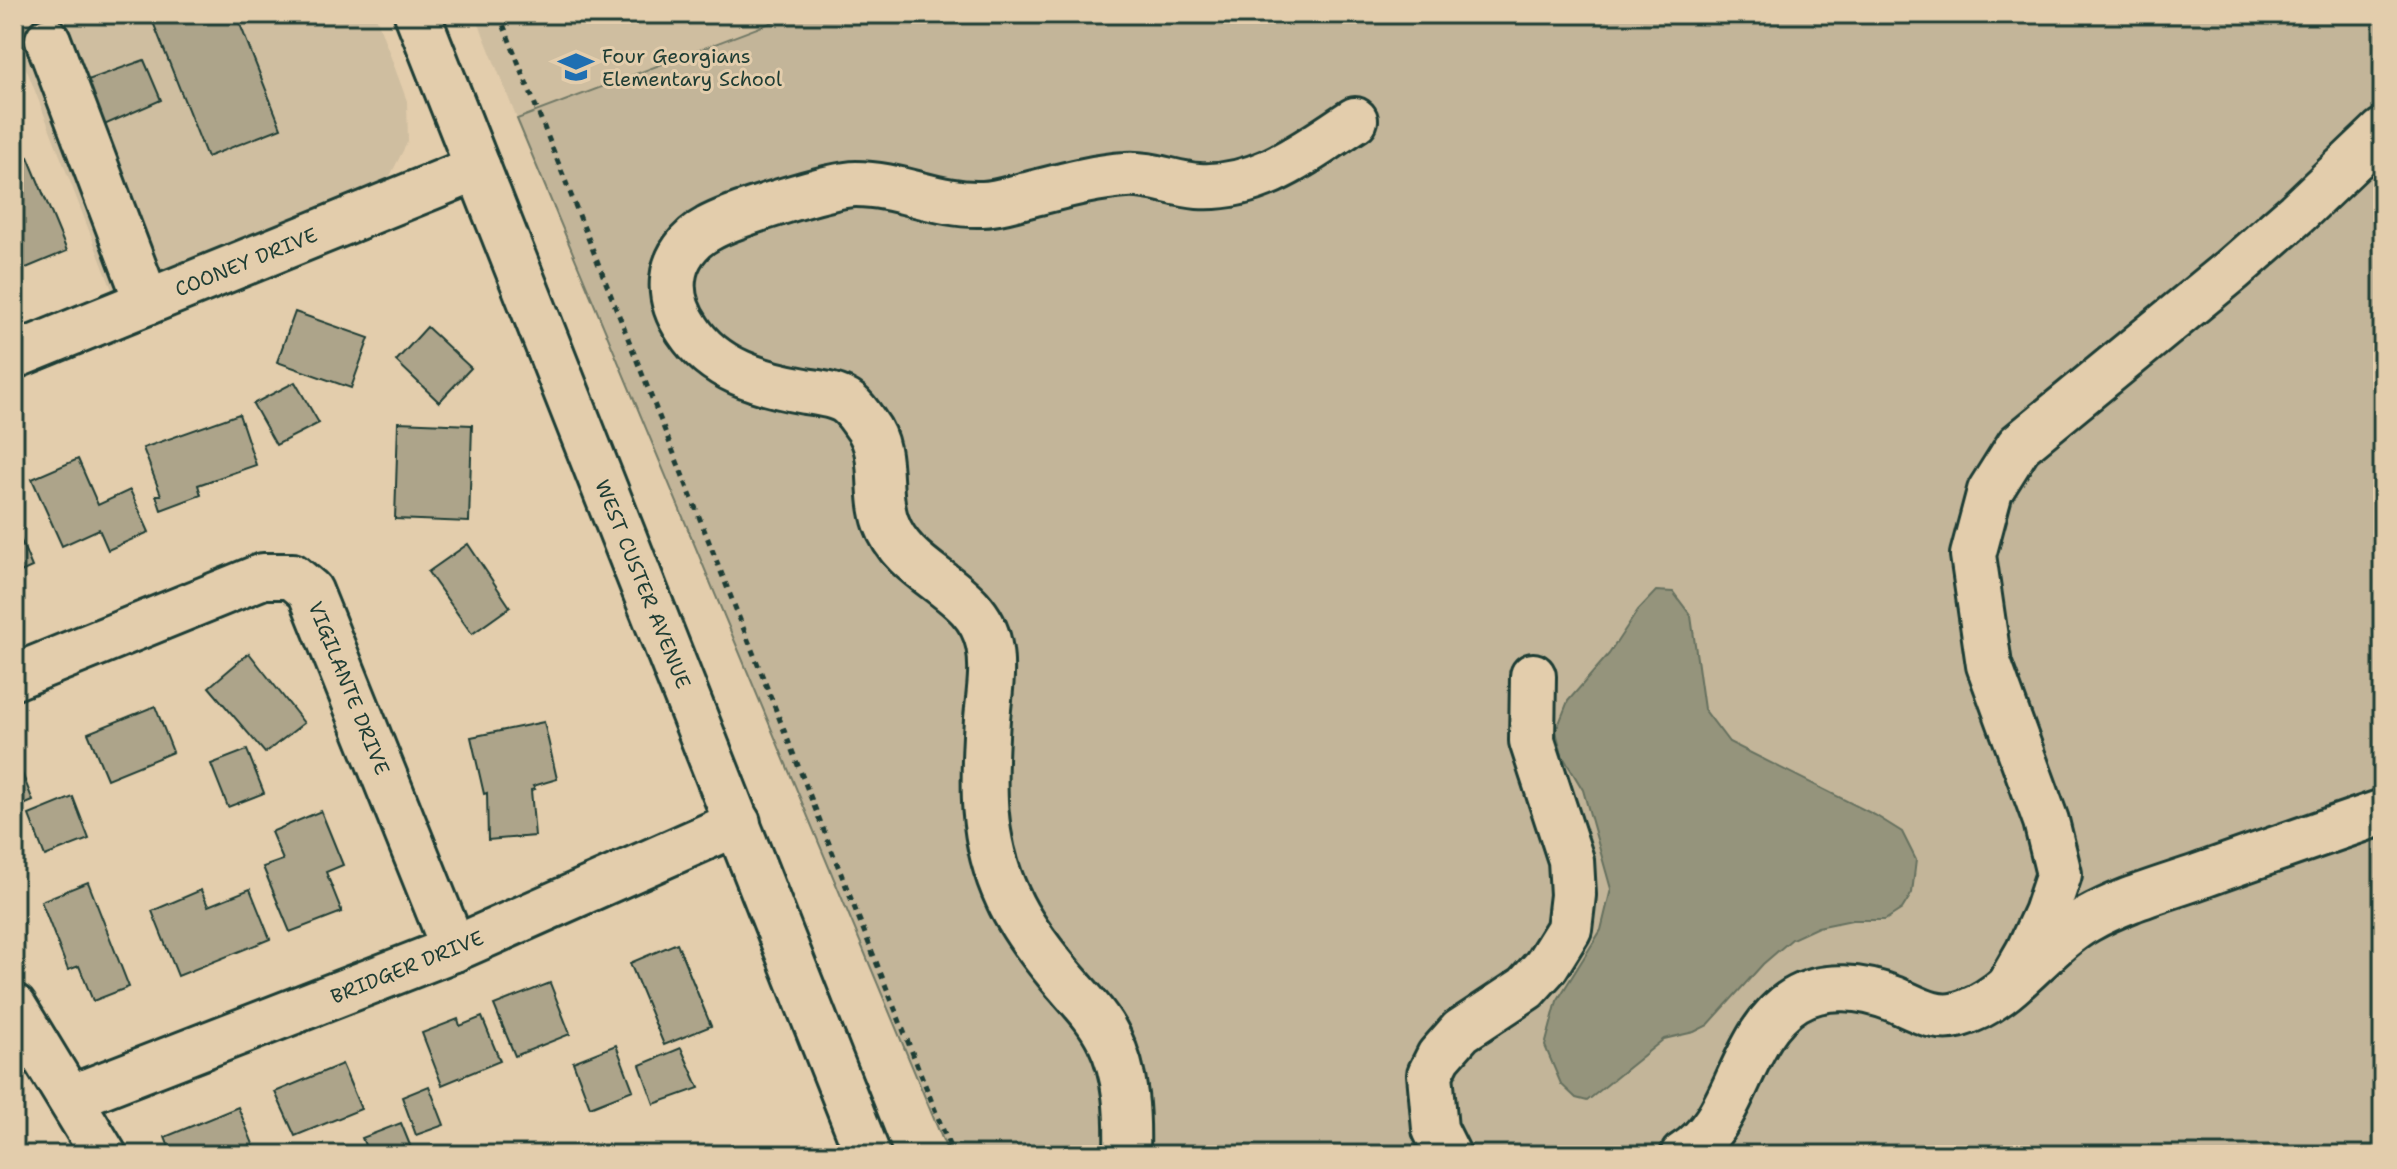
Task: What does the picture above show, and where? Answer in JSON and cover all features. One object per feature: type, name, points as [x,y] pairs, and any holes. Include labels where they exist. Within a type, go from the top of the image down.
[{"type":"street","name":"WEST CUSTER AVENUE","points":[[417,14],[868,1155]]},
{"type":"street","points":[[48,40],[147,302]]},
{"type":"street","points":[[1127,1155],[1128,1115],[1122,1073],[1109,1038],[1086,1004],[1033,940],[1008,898],[991,851],[983,805],[991,673],[989,645],[972,606],[927,573],[904,551],[886,524],[878,452],[871,430],[848,403],[737,373],[699,348],[680,319],[671,294],[674,266],[685,248],[704,230],[736,217],[855,184],[951,203],[987,204],[1130,174],[1204,186],[1252,179],[1281,169],[1355,120]]},
{"type":"street","points":[[2009,985],[2046,913],[2059,874],[2046,821],[1989,665],[1973,555],[1990,491],[2019,445],[2232,270],[2383,131]]},
{"type":"street","name":"COONEY DRIVE","points":[[14,356],[478,168]]},
{"type":"street","name":"VIGILANTE DRIVE","points":[[14,677],[263,576],[292,576],[310,591],[454,949]]},
{"type":"street","points":[[1448,1155],[1435,1129],[1430,1074],[1439,1056],[1461,1031],[1526,988],[1546,966],[1569,929],[1573,895],[1571,860],[1532,741],[1533,676]]},
{"type":"street","points":[[1683,1155],[1705,1135],[1721,1113],[1764,1029],[1792,1001],[1810,993],[1837,988],[1860,989],[1895,1000],[1924,1014],[1954,1016],[1982,1006],[2057,940],[2121,904],[2383,812]]},
{"type":"street","name":"BRIDGER DRIVE","points":[[70,1098],[454,949],[738,823]]},
{"type":"street","points":[[14,1007],[104,1155]]},
{"type":"path","points":[[499,14],[953,1155]]},
{"type":"shaded area","points":[[37,14],[375,14],[407,101],[408,141],[388,180],[356,204],[116,300],[16,42]]},
{"type":"shaded area","name":"Four Georgians Elementary School","points":[[475,14],[794,14],[517,119]]},
{"type":"shaded area","points":[[794,14],[2383,14],[2383,1155],[949,1155],[517,119]]},
{"type":"shaded area","points":[[1656,591],[1673,592],[1691,616],[1704,709],[1729,742],[1875,815],[1902,832],[1916,860],[1912,893],[1902,909],[1885,920],[1852,920],[1818,927],[1792,939],[1763,964],[1708,1025],[1694,1032],[1664,1039],[1587,1101],[1576,1098],[1561,1084],[1545,1046],[1557,1001],[1601,930],[1611,889],[1583,790],[1562,755],[1556,731],[1568,701],[1609,654],[1638,610]]},
{"type":"building","points":[[173,14],[236,14],[281,128],[207,157],[153,22]]},
{"type":"building","points":[[144,60],[161,100],[102,126],[85,81]]},
{"type":"building","points":[[28,157],[67,251],[14,273],[14,162]]},
{"type":"building","points":[[295,312],[369,338],[351,388],[277,362]]},
{"type":"building","points":[[427,327],[471,368],[439,402],[396,361]]},
{"type":"building","points":[[295,382],[319,423],[276,445],[253,404]]},
{"type":"building","points":[[239,414],[256,465],[198,485],[201,495],[161,510],[156,495],[161,495],[143,448]]},
{"type":"building","points":[[398,422],[472,425],[469,522],[395,519]]},
{"type":"building","points":[[78,459],[98,505],[130,490],[149,532],[108,550],[99,529],[62,546],[32,479]]},
{"type":"building","points":[[14,524],[32,567],[14,575]]},
{"type":"building","points":[[468,544],[510,607],[472,634],[428,572]]},
{"type":"building","points":[[249,653],[304,723],[265,753],[209,687]]},
{"type":"building","points":[[155,706],[173,752],[107,779],[88,733]]},
{"type":"building","points":[[544,722],[557,779],[533,786],[535,789],[531,790],[535,836],[488,840],[487,793],[484,794],[471,737]]},
{"type":"building","points":[[247,750],[264,793],[228,807],[211,764]]},
{"type":"building","points":[[14,753],[33,801],[14,809]]},
{"type":"building","points":[[73,797],[89,839],[45,856],[29,815]]},
{"type":"building","points":[[321,811],[343,865],[326,872],[342,912],[290,932],[263,867],[283,860],[271,832]]},
{"type":"building","points":[[88,882],[129,987],[93,1001],[79,966],[68,970],[41,901]]},
{"type":"building","points":[[250,889],[270,939],[178,976],[152,911],[201,890],[208,906]]},
{"type":"building","points":[[677,943],[711,1026],[664,1045],[630,963]]},
{"type":"building","points":[[550,983],[570,1034],[515,1056],[494,1005]]},
{"type":"building","points":[[482,1017],[500,1061],[442,1085],[422,1033],[458,1019],[460,1026]]},
{"type":"building","points":[[616,1045],[633,1090],[590,1107],[573,1062]]},
{"type":"building","points":[[681,1048],[699,1088],[654,1104],[640,1065]]},
{"type":"building","points":[[342,1064],[361,1109],[295,1136],[275,1092]]},
{"type":"building","points":[[429,1086],[444,1125],[416,1135],[402,1097]]},
{"type":"building","points":[[238,1107],[257,1154],[172,1155],[165,1137]]},
{"type":"building","points":[[401,1123],[414,1155],[369,1155],[362,1138]]},
{"type":"place","name":"Four Georgians Elementary School","points":[[576,67]]}]
